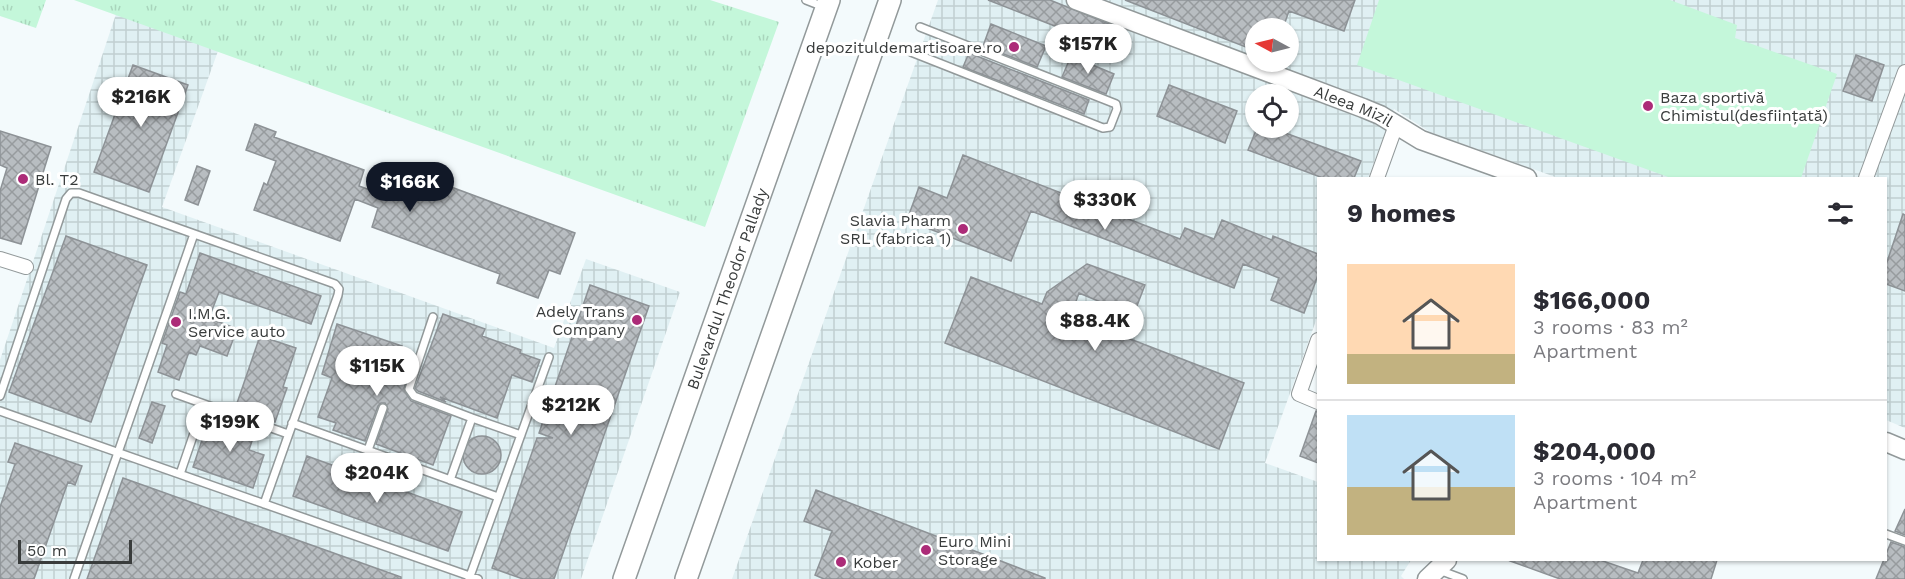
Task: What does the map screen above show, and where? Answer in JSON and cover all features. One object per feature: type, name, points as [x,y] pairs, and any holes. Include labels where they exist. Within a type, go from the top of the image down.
[{"type":"main road","points":[[686,579],[890,0]]},
{"type":"main road","name":"Bulevardul Theodor Pallady","points":[[624,579],[828,4]]},
{"type":"street","name":"Aleea Mizil","points":[[1076,0],[1363,108],[1421,140],[1524,177]]},
{"type":"street","points":[[1866,177],[1905,72]]},
{"type":"street","points":[[1377,177],[1396,125]]},
{"type":"street","points":[[0,259],[26,267]]},
{"type":"street","points":[[1317,343],[1299,394],[1317,402]]},
{"type":"street","points":[[1887,442],[1905,450]]},
{"type":"lane","points":[[806,0],[828,4]]},
{"type":"lane","points":[[911,52],[1103,128],[1110,127],[1117,109],[1116,104],[920,27]]},
{"type":"lane","points":[[0,396],[66,199],[71,193],[79,193],[335,284],[339,289],[338,295],[264,504]]},
{"type":"lane","points":[[74,579],[194,234]]},
{"type":"lane","points":[[433,318],[409,389],[414,396],[521,435]]},
{"type":"lane","points":[[469,578],[549,357]]},
{"type":"lane","points":[[176,394],[288,434]]},
{"type":"lane","points":[[180,474],[204,404]]},
{"type":"lane","points":[[368,450],[383,408]]},
{"type":"lane","points":[[0,411],[469,578],[478,579]]},
{"type":"lane","points":[[450,480],[472,418]]},
{"type":"lane","points":[[292,423],[498,497]]},
{"type":"lane","points":[[1887,534],[1905,541]]},
{"type":"lane","points":[[1437,569],[1463,579]]},
{"type":"shaded area","points":[[938,0],[1905,0],[1905,428],[1887,420],[1887,177],[1555,177],[1430,132],[1394,109],[1368,177],[1317,177],[1317,318],[1265,463],[1317,482],[1317,561],[1410,561],[1401,576],[1404,579],[732,579]]},
{"type":"shaded area","points":[[116,14],[218,51],[162,207],[554,348],[586,259],[680,292],[581,579],[0,579],[0,360]]},
{"type":"green space","points":[[0,0],[46,0],[36,28],[0,16]]},
{"type":"green space","points":[[74,0],[710,0],[779,22],[705,227]]},
{"type":"green space","name":"Baza sportivă Chimistul(desființată)","points":[[1379,0],[1670,0],[1737,25],[1735,38],[1837,74],[1801,177],[1668,177],[1357,65]]},
{"type":"building","points":[[988,0],[1050,0],[1114,26],[1106,46]]},
{"type":"building","points":[[1125,0],[1355,0],[1344,31],[1289,11],[1287,18],[1245,18],[1245,47]]},
{"type":"building","name":"depozituldemartisoare.ro","points":[[991,24],[1046,46],[1037,67],[983,46]]},
{"type":"building","points":[[969,53],[1089,100],[1084,114],[963,67]]},
{"type":"building","points":[[1856,55],[1884,65],[1872,101],[1843,91]]},
{"type":"building","points":[[1071,56],[1114,74],[1106,94],[1062,77]]},
{"type":"building","points":[[133,65],[188,85],[149,192],[94,172]]},
{"type":"building","points":[[1169,85],[1237,111],[1225,143],[1157,116]]},
{"type":"building","points":[[255,124],[276,132],[274,137],[364,170],[359,186],[381,194],[392,165],[575,233],[560,274],[549,270],[538,298],[497,283],[500,274],[372,227],[378,208],[355,199],[340,241],[254,210],[264,183],[267,185],[276,161],[246,150]]},
{"type":"building","name":"Bl. T2","points":[[0,131],[51,147],[21,244],[0,238],[0,191],[7,168],[0,165]]},
{"type":"building","points":[[1253,138],[1299,138],[1361,161],[1354,177],[1320,177],[1248,150]]},
{"type":"building","points":[[963,155],[1180,239],[1185,228],[1214,239],[1222,220],[1272,240],[1273,236],[1317,254],[1317,278],[1304,313],[1271,300],[1279,278],[1243,264],[1234,288],[1031,211],[1011,261],[907,220],[919,187],[947,198]]},
{"type":"building","points":[[197,166],[210,171],[198,205],[185,200]]},
{"type":"building","points":[[1903,214],[1905,215],[1905,291],[1887,284],[1887,262]]},
{"type":"building","points":[[66,236],[147,265],[91,422],[9,392]]},
{"type":"building","points":[[200,253],[321,296],[311,324],[219,292],[209,318],[237,329],[227,356],[200,346],[196,355],[189,352],[179,380],[158,372],[167,345],[162,343],[180,292],[186,294]]},
{"type":"building","points":[[1087,264],[1145,285],[1125,337],[1244,383],[1219,449],[945,343],[971,277],[1042,304],[1047,292]],"holes":[[[1079,293],[1103,303],[1095,325],[1071,315]]]},
{"type":"building","points":[[590,285],[649,306],[554,579],[523,579],[492,568],[537,438],[553,438],[539,433]]},
{"type":"building","points":[[443,314],[485,329],[482,336],[521,350],[520,353],[540,360],[532,382],[512,375],[497,418],[440,397],[446,402],[415,388]]},
{"type":"building","points":[[337,324],[402,346],[391,375],[406,380],[404,390],[411,401],[451,416],[433,465],[376,444],[388,409],[385,403],[378,406],[365,441],[333,430],[336,423],[318,417],[332,378],[322,374]]},
{"type":"building","points":[[260,336],[296,348],[283,387],[287,388],[275,422],[235,409]]},
{"type":"building","points":[[152,402],[165,406],[152,443],[139,438]]},
{"type":"building","points":[[1316,411],[1317,411],[1317,463],[1300,456]]},
{"type":"building","points":[[218,417],[256,429],[249,450],[264,455],[253,488],[193,467],[204,434],[211,437]]},
{"type":"building","points":[[482,436],[489,437],[495,442],[500,448],[500,462],[495,468],[489,473],[482,474],[475,473],[469,468],[464,462],[463,455],[464,448],[469,442],[475,437]]},
{"type":"building","points":[[15,443],[82,466],[75,485],[68,482],[34,579],[0,579],[0,507],[15,464],[8,462]]},
{"type":"building","points":[[307,456],[462,512],[448,551],[293,496]]},
{"type":"building","points":[[123,478],[401,577],[401,579],[87,579]]},
{"type":"building","name":"Euro Mini Storage","points":[[816,490],[1045,579],[824,579],[815,575],[832,531],[804,521]]},
{"type":"building","points":[[1905,509],[1905,535],[1895,531]]},
{"type":"building","points":[[1891,542],[1905,547],[1905,579],[1876,579],[1883,561],[1887,561],[1887,552]]},
{"type":"building","points":[[1510,561],[1603,561],[1638,573],[1643,561],[1717,561],[1711,579],[1560,579]]},
{"type":"place","name":"depozituldemartisoare.ro","points":[[1014,47]]},
{"type":"place","name":"Baza sportivă Chimistul(desființată)","points":[[1648,106]]},
{"type":"place","name":"Bl. T2","points":[[23,179]]},
{"type":"place","name":"Slavia Pharm SRL (fabrica 1)","points":[[963,229]]},
{"type":"place","name":"Adely Trans Company","points":[[637,320]]},
{"type":"place","name":"I.M.G. Service auto","points":[[176,322]]},
{"type":"place","name":"Euro Mini Storage","points":[[926,550]]},
{"type":"place","name":"Kober","points":[[841,562]]}]
